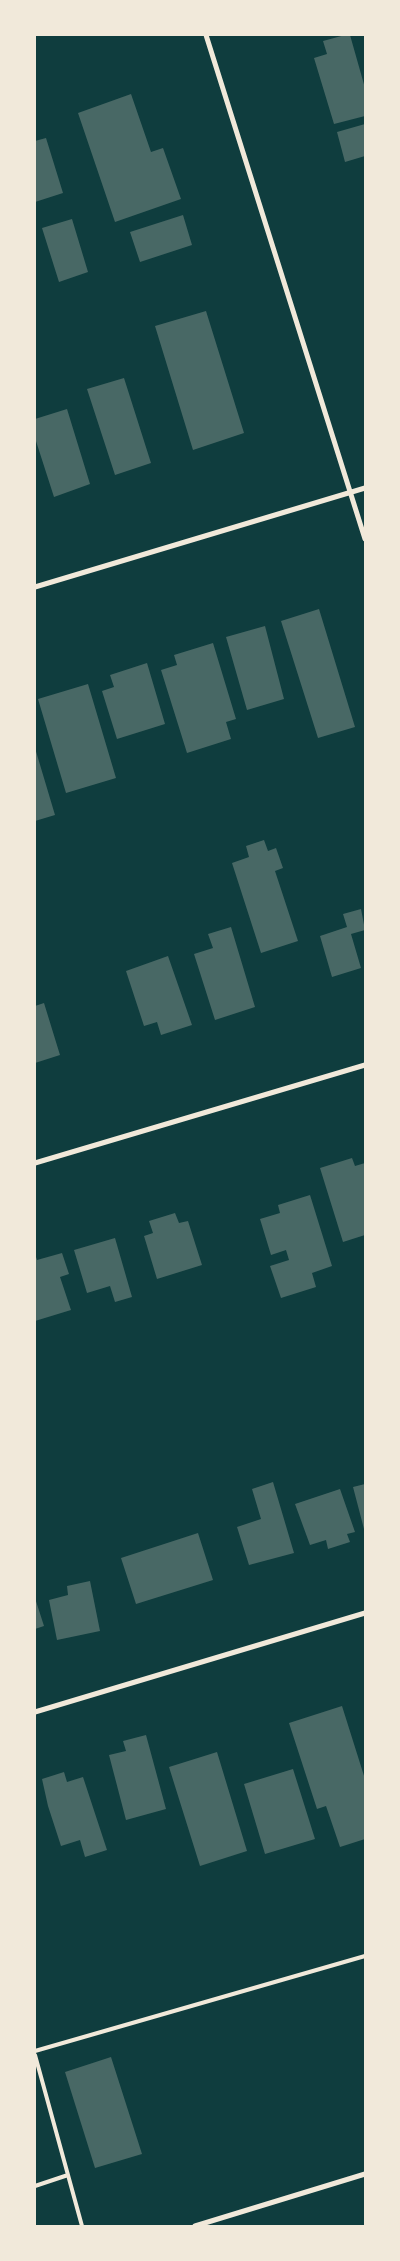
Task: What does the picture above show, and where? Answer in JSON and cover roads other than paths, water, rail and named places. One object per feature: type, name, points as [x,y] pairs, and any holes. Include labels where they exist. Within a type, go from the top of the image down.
[{"type":"street","points":[[206,35],[365,539]]},
{"type":"street","points":[[35,587],[365,488]]},
{"type":"street","points":[[35,1163],[365,1065]]},
{"type":"street","points":[[35,1712],[365,1613]]},
{"type":"street","points":[[195,2226],[365,2174]]},
{"type":"lane","points":[[35,2051],[365,1956]]},
{"type":"lane","points":[[35,2055],[82,2226]]},
{"type":"lane","points":[[35,2186],[68,2175]]}]
